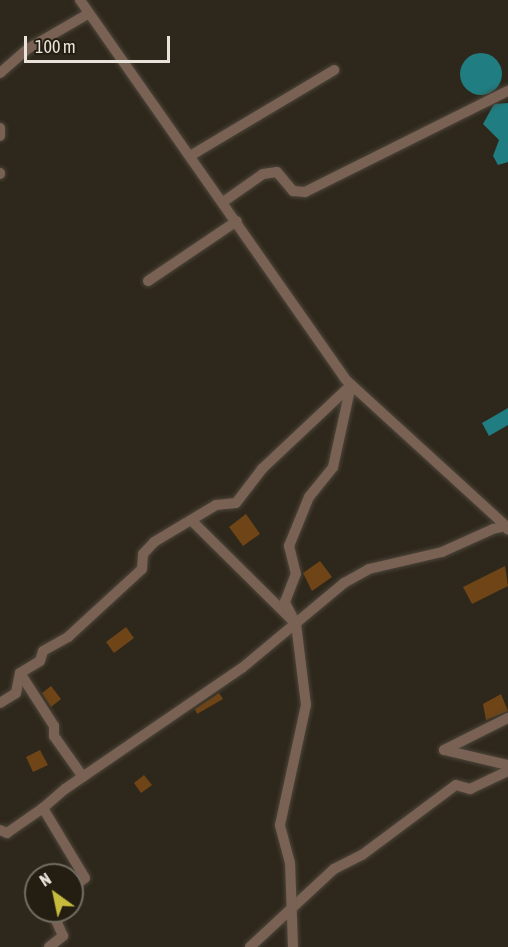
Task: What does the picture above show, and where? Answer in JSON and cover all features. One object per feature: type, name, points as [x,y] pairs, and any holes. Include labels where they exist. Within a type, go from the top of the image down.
[{"type":"street","points":[[0,830],[7,832],[43,808],[83,777],[242,668],[314,612],[322,598],[369,569],[442,552],[507,528],[351,385],[80,0]]},
{"type":"street","points":[[0,74],[29,48],[88,14]]},
{"type":"street","points":[[190,156],[334,70]]},
{"type":"street","points":[[223,202],[263,174],[277,172],[293,190],[305,192],[508,91]]},
{"type":"street","points":[[0,128],[0,136]]},
{"type":"street","points":[[148,280],[237,221]]},
{"type":"street","points":[[0,703],[16,693],[20,673],[108,602],[142,569],[143,554],[154,542],[216,505],[236,503],[262,469],[351,385]]},
{"type":"street","points":[[293,947],[290,863],[280,825],[306,705],[296,624],[285,602],[296,574],[289,546],[309,496],[333,467],[351,385]]},
{"type":"street","points":[[192,521],[296,624]]},
{"type":"street","points":[[20,673],[54,726],[54,736],[83,777]]},
{"type":"street","points":[[508,718],[444,750],[508,765]]},
{"type":"street","points":[[250,947],[275,927],[292,905],[334,869],[362,855],[376,840],[456,785],[470,789],[508,771]]},
{"type":"street","points":[[43,808],[76,863]]},
{"type":"street","points":[[49,947],[63,936],[57,923]]},
{"type":"water","points":[[481,53],[496,59],[502,74],[496,89],[481,95],[466,89],[460,74],[466,59]]},
{"type":"water","points":[[508,103],[508,162],[498,165],[493,156],[499,140],[483,124],[494,104]]},
{"type":"water","points":[[508,408],[508,425],[489,436],[482,423]]},
{"type":"building","points":[[246,514],[260,534],[243,546],[229,527]]},
{"type":"building","points":[[320,561],[332,577],[312,591],[303,573]]},
{"type":"building","points":[[505,566],[508,586],[472,604],[463,587]]},
{"type":"building","points":[[126,627],[134,638],[114,653],[106,642]]},
{"type":"building","points":[[51,686],[61,699],[51,707],[42,693]]},
{"type":"building","points":[[219,693],[223,699],[197,714],[195,709]]},
{"type":"building","points":[[501,694],[508,711],[486,720],[483,704]]},
{"type":"building","points":[[40,750],[48,765],[33,772],[26,757]]},
{"type":"building","points":[[144,775],[152,785],[141,793],[134,783]]}]
